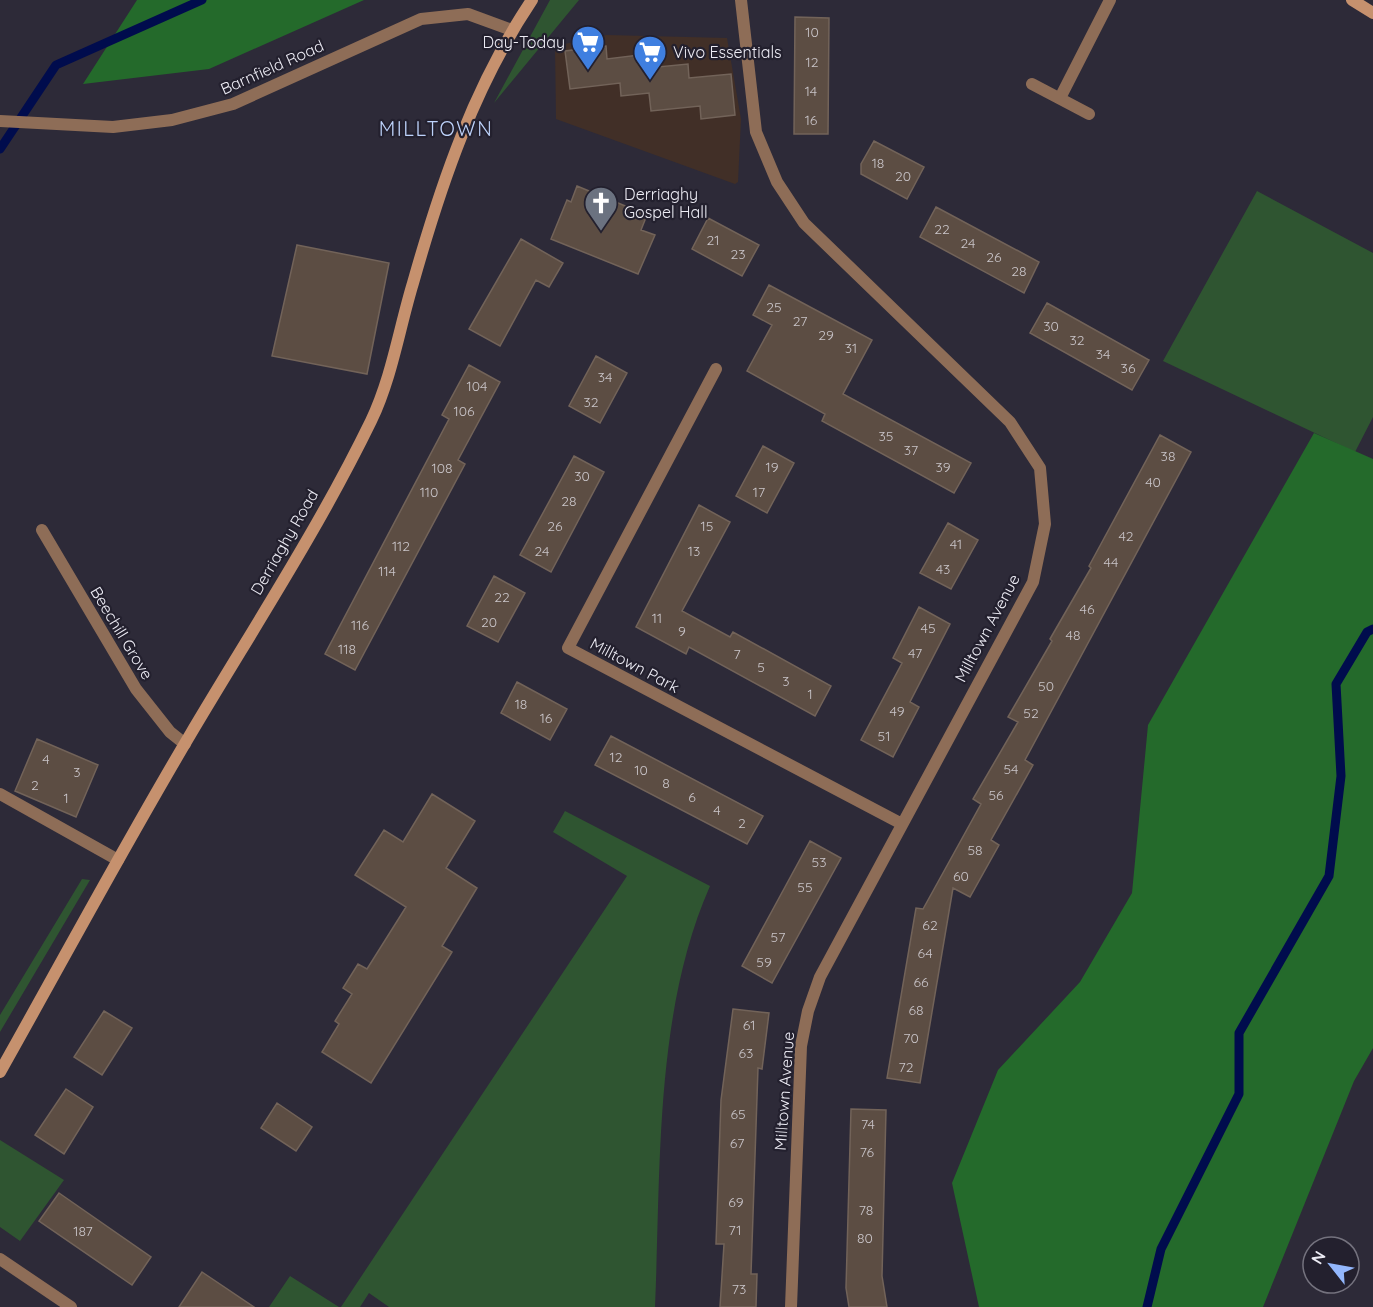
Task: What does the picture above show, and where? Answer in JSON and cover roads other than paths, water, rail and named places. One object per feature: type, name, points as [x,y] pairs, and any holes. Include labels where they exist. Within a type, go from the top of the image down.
[{"type":"street","name":"Derriaghy Road","points":[[0,1072],[118,860],[314,526],[371,420],[390,372],[406,306],[437,201],[480,93],[512,30],[532,0]]},
{"type":"street","name":"Milltown Avenue","points":[[741,0],[756,132],[777,182],[804,223],[1010,422],[1040,468],[1045,524],[1033,582],[820,977],[808,1011],[801,1046],[791,1307]]},
{"type":"street","points":[[1060,98],[1110,0]]},
{"type":"street","points":[[1352,0],[1373,13]]},
{"type":"street","name":"Barnfield Road","points":[[0,121],[113,127],[172,120],[233,104],[421,19],[468,14],[512,30]]},
{"type":"street","points":[[1032,84],[1089,114]]},
{"type":"street","name":"Milltown Park","points":[[716,369],[568,648],[902,824]]},
{"type":"street","name":"Beechill Grove","points":[[42,530],[136,689],[170,732],[185,744]]},
{"type":"street","points":[[0,794],[118,860]]},
{"type":"street","points":[[0,1259],[71,1307]]},
{"type":"waterway","points":[[0,149],[56,65],[202,0]]},
{"type":"waterway","points":[[1147,1307],[1161,1249],[1239,1094],[1239,1033],[1329,876],[1341,776],[1336,684],[1367,632],[1373,629]]},
{"type":"place","name":"Day-Today","points":[[588,71]]},
{"type":"place","name":"Vivo Essentials","points":[[650,81]]},
{"type":"place","name":"Derriaghy Gospel Hall","points":[[601,232]]},
{"type":"district","name":"MILLTOWN","points":[[436,129]]}]
